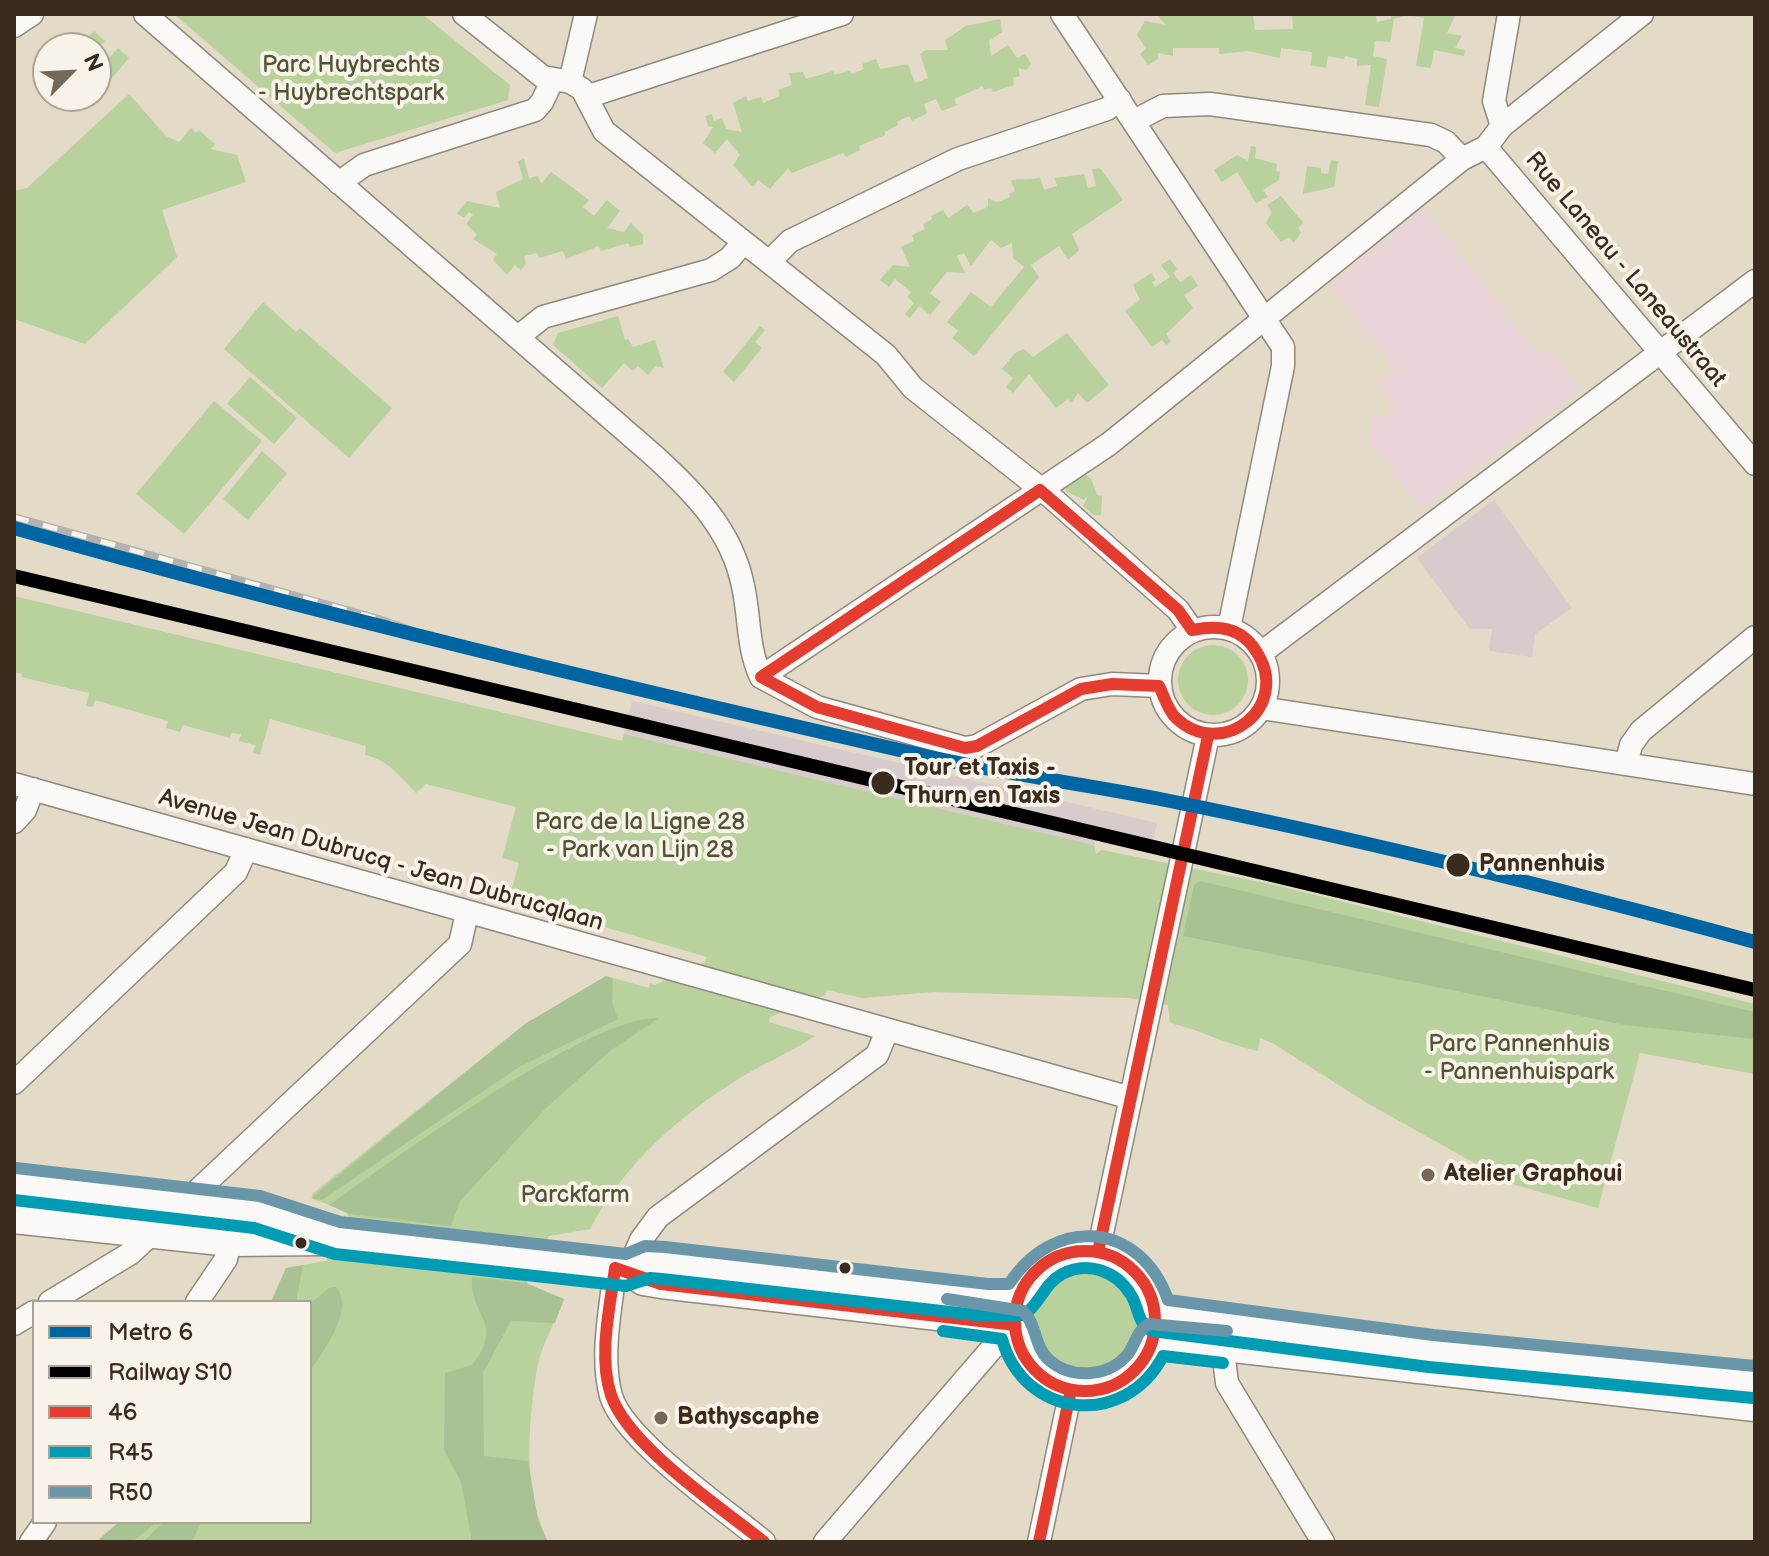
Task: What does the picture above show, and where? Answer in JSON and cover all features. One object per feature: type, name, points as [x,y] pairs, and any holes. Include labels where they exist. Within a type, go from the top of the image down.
[{"type":"main road","points":[[14,1184],[257,1212],[337,1238]]},
{"type":"main road","points":[[14,1219],[230,1242],[337,1238],[622,1269],[643,1281],[661,1284],[1017,1322]]},
{"type":"main road","points":[[1070,1252],[1098,1252],[1119,1260],[1140,1277],[1155,1327],[1147,1355],[1128,1378],[1101,1390],[1071,1390],[1050,1383],[1033,1369],[1017,1322],[1026,1284],[1045,1264],[1070,1252]]},
{"type":"main road","points":[[1155,1327],[1755,1407]]},
{"type":"main road","points":[[1221,1336],[1431,1351],[1755,1382]]},
{"type":"street","points":[[14,26],[32,14]]},
{"type":"street","points":[[145,14],[652,454],[706,507],[727,541],[743,585],[750,647],[761,677],[817,707],[965,748],[977,746],[1081,689],[1112,684],[1159,686]]},
{"type":"street","points":[[464,14],[538,74],[589,96],[604,131],[742,244],[886,355],[913,388],[1040,490],[1178,610],[1192,630]]},
{"type":"street","points":[[339,183],[364,165],[535,110],[561,82],[586,14]]},
{"type":"street","points":[[589,96],[842,14]]},
{"type":"street","points":[[1062,14],[1281,341],[1283,366],[1229,628]]},
{"type":"street","points":[[1502,126],[1494,101],[1509,14]]},
{"type":"street","points":[[761,677],[1109,444],[1462,159],[1486,147],[1502,126],[1642,14]]},
{"type":"street","points":[[769,262],[790,241],[958,159],[1107,109],[1120,100]]},
{"type":"street","points":[[1134,121],[1163,106],[1210,104],[1250,108],[1431,135],[1446,142],[1462,159]]},
{"type":"street","name":"Rue Laneau - Laneaustraat","points":[[1486,147],[1755,464]]},
{"type":"street","points":[[518,337],[543,317],[711,270],[730,258],[742,244]]},
{"type":"street","points":[[1261,653],[1755,281]]},
{"type":"street","points":[[1229,628],[1249,639],[1261,653],[1268,687],[1261,708],[1234,732],[1208,736],[1194,732],[1170,714],[1159,686],[1167,651],[1192,630],[1229,628]]},
{"type":"street","points":[[1626,764],[1631,745],[1641,731],[1755,637]]},
{"type":"street","points":[[1261,708],[1755,784]]},
{"type":"street","points":[[1098,1252],[1208,736]]},
{"type":"street","points":[[14,822],[25,810],[24,787]]},
{"type":"street","name":"Avenue Jean Dubrucq - Jean Dubrucqlaan","points":[[24,787],[733,989],[1131,1098]]},
{"type":"street","points":[[14,1083],[236,872],[246,849]]},
{"type":"street","points":[[53,1300],[123,1259],[186,1203],[460,944],[467,913]]},
{"type":"street","points":[[764,1542],[652,1449],[616,1408],[606,1356],[622,1269],[658,1217],[877,1055],[887,1031]]},
{"type":"street","points":[[198,1300],[226,1259],[230,1242]]},
{"type":"street","points":[[14,1324],[32,1313]]},
{"type":"street","points":[[825,1542],[1017,1322]]},
{"type":"street","points":[[1221,1336],[1227,1383],[1323,1542]]},
{"type":"street","points":[[1039,1542],[1071,1390]]},
{"type":"street","points":[[31,1542],[44,1524]]},
{"type":"shaded area","points":[[1425,208],[1538,355],[1548,347],[1580,390],[1421,509],[1368,439],[1373,417],[1381,418],[1395,408],[1377,384],[1395,370],[1330,285]]},
{"type":"shaded area","points":[[1494,500],[1572,608],[1535,634],[1532,657],[1489,651],[1492,629],[1470,629],[1417,558]]},
{"type":"shaded area","name":"Tour et Taxis - Thurn en Taxis","points":[[632,701],[1157,823],[1150,854],[1096,841],[1094,845],[624,734]]},
{"type":"green space","name":"Parc Huybrechts - Huybrechtspark","points":[[174,14],[422,14],[510,85],[508,100],[335,153]]},
{"type":"green space","points":[[1156,14],[1253,14],[1255,30],[1293,29],[1292,14],[1375,14],[1377,22],[1391,19],[1391,14],[1456,14],[1447,33],[1462,36],[1455,48],[1465,50],[1464,56],[1434,50],[1431,68],[1416,66],[1424,18],[1408,15],[1394,19],[1390,42],[1375,41],[1373,56],[1387,59],[1379,107],[1365,105],[1371,65],[1357,66],[1357,59],[1345,56],[1344,59],[1328,56],[1326,68],[1311,65],[1312,52],[1281,48],[1280,58],[1248,51],[1219,54],[1219,48],[1173,48],[1173,56],[1158,53],[1158,59],[1148,65],[1140,54],[1146,49],[1137,35],[1145,21],[1166,25]]},
{"type":"green space","points":[[1000,19],[1002,32],[989,41],[991,56],[1008,45],[1017,58],[1025,54],[1031,64],[1026,70],[1018,68],[1020,76],[1013,78],[1014,85],[993,92],[991,88],[984,90],[983,86],[954,99],[957,105],[942,111],[936,99],[924,104],[927,113],[912,121],[909,116],[897,122],[898,125],[885,135],[859,146],[860,150],[846,157],[843,153],[792,173],[788,168],[770,189],[758,180],[753,187],[733,165],[740,155],[727,139],[715,153],[703,143],[713,127],[708,126],[705,116],[712,114],[714,121],[722,118],[726,129],[742,132],[733,103],[746,96],[748,101],[761,97],[763,103],[780,96],[778,90],[792,85],[789,73],[803,72],[806,79],[833,71],[835,75],[849,71],[851,74],[864,69],[862,64],[876,59],[880,69],[908,64],[915,83],[928,78],[920,54],[926,50],[948,50],[945,40],[966,26]]},
{"type":"green space","points":[[118,48],[129,58],[112,78],[112,55]]},
{"type":"green space","points":[[129,94],[166,136],[179,142],[191,128],[196,133],[199,130],[215,144],[211,149],[237,155],[246,182],[162,210],[177,257],[85,344],[14,319],[14,191],[27,188]]},
{"type":"green space","points":[[1251,146],[1256,147],[1255,158],[1277,164],[1276,171],[1280,172],[1279,180],[1263,190],[1268,197],[1256,203],[1237,172],[1222,182],[1214,170],[1237,155],[1248,161]]},
{"type":"green space","points":[[524,159],[529,178],[538,176],[541,184],[551,172],[589,200],[583,207],[594,216],[607,200],[620,211],[607,228],[624,232],[631,223],[643,235],[643,244],[630,247],[628,243],[601,251],[599,246],[566,259],[563,251],[539,258],[537,253],[524,256],[526,264],[521,270],[515,265],[507,275],[493,260],[497,254],[473,239],[477,234],[466,224],[473,215],[469,212],[464,218],[457,213],[467,201],[500,208],[496,192],[523,179],[518,161]]},
{"type":"green space","points":[[1331,160],[1338,161],[1334,187],[1303,194],[1307,166],[1321,168],[1321,173],[1328,174]]},
{"type":"green space","points":[[1100,168],[1123,200],[1072,234],[1079,250],[1068,260],[1059,246],[1031,265],[1039,277],[974,356],[952,338],[958,331],[947,322],[971,292],[991,307],[1024,267],[1013,258],[1012,243],[1001,248],[991,240],[971,266],[964,253],[957,256],[965,273],[947,272],[930,293],[941,302],[930,315],[919,306],[910,318],[905,314],[914,303],[907,297],[911,292],[895,279],[889,287],[880,280],[893,265],[910,267],[901,247],[914,241],[912,235],[925,229],[923,224],[932,219],[931,216],[943,210],[948,218],[967,205],[974,213],[988,207],[988,199],[998,202],[1010,197],[1009,194],[1015,191],[1011,181],[1015,180],[1040,177],[1044,190],[1057,186],[1055,178],[1084,174],[1088,188],[1096,186],[1092,169]]},
{"type":"green space","points":[[1281,196],[1303,223],[1298,228],[1301,232],[1294,243],[1289,237],[1281,242],[1266,223],[1272,212],[1267,205]]},
{"type":"green space","points":[[1170,259],[1177,269],[1173,273],[1180,282],[1191,275],[1198,286],[1184,295],[1193,308],[1166,334],[1171,341],[1166,345],[1162,340],[1152,347],[1125,311],[1140,300],[1133,285],[1151,273],[1156,280],[1152,282],[1155,287],[1170,277],[1161,265]]},
{"type":"green space","points":[[263,302],[296,332],[300,328],[392,408],[349,458],[224,349]]},
{"type":"green space","points":[[618,316],[625,340],[628,339],[633,347],[655,340],[664,368],[656,366],[648,375],[638,366],[633,371],[624,363],[602,388],[553,345],[558,333]]},
{"type":"green space","points":[[760,326],[765,330],[755,342],[762,348],[734,382],[723,372]]},
{"type":"green space","points":[[1067,333],[1109,385],[1087,403],[1078,393],[1071,403],[1068,399],[1056,408],[1029,374],[1013,393],[1006,387],[1013,378],[1002,369],[1015,353],[1024,349],[1033,357]]},
{"type":"green space","points":[[250,377],[297,418],[274,444],[227,404]]},
{"type":"green space","points":[[214,401],[262,441],[184,534],[136,494]]},
{"type":"green space","points":[[262,451],[287,473],[248,520],[223,499]]},
{"type":"green space","points":[[1084,473],[1091,479],[1097,495],[1102,496],[1101,515],[1094,515],[1083,506],[1089,495],[1084,500],[1066,491],[1066,486]]},
{"type":"green space","points":[[14,596],[622,741],[624,734],[1094,845],[1096,854],[1102,850],[1279,886],[1755,1004],[1755,1074],[1640,1053],[1598,1208],[1512,1184],[1367,1103],[1274,1044],[1260,1038],[1258,1051],[1170,1023],[1168,1005],[1130,998],[934,992],[862,998],[827,990],[825,995],[770,1017],[769,1022],[815,1036],[740,1078],[674,1126],[619,1183],[590,1229],[549,1236],[526,1278],[528,1286],[564,1299],[538,1365],[531,1416],[531,1480],[534,1502],[548,1542],[96,1542],[117,1524],[312,1524],[312,1300],[272,1300],[286,1268],[326,1261],[349,1219],[347,1211],[313,1199],[312,1194],[525,1024],[606,976],[649,988],[650,983],[655,985],[705,962],[707,957],[509,899],[519,863],[502,858],[516,807],[426,784],[416,793],[387,765],[365,755],[366,746],[270,719],[260,755],[253,753],[255,745],[239,741],[241,734],[232,733],[230,738],[183,725],[180,732],[166,728],[168,721],[95,700],[93,707],[86,706],[89,693],[21,677],[22,674],[14,672]]},
{"type":"green space","points":[[1220,645],[1242,660],[1248,680],[1246,694],[1238,705],[1227,713],[1206,715],[1188,705],[1180,694],[1178,673],[1188,655],[1199,647]]},
{"type":"green space","points":[[1200,881],[1755,1012],[1755,1039],[1625,1025],[1183,936],[1194,885]]},
{"type":"green space","points":[[606,976],[613,979],[612,1003],[618,1019],[519,1067],[322,1200],[311,1198],[525,1024]]},
{"type":"green space","points":[[659,1018],[610,1051],[546,1108],[460,1201],[451,1226],[349,1214],[329,1205],[540,1064],[627,1023]]},
{"type":"green space","points":[[1085,1262],[1107,1267],[1127,1279],[1139,1299],[1144,1321],[1139,1343],[1127,1363],[1107,1375],[1085,1380],[1063,1375],[1043,1363],[1031,1343],[1026,1321],[1031,1299],[1043,1279],[1063,1267]]},
{"type":"green space","points":[[303,1265],[296,1300],[272,1300],[286,1268]]},
{"type":"green space","points":[[472,1277],[526,1283],[564,1299],[555,1323],[511,1321],[483,1373],[484,1456],[528,1461],[538,1520],[548,1542],[472,1542],[461,1482],[444,1450],[445,1373],[472,1365],[486,1339]]},
{"type":"green space","points":[[336,1287],[341,1296],[340,1318],[312,1368],[312,1302],[329,1288]]},
{"type":"green space","points":[[117,1524],[154,1524],[132,1542],[96,1542]]},
{"type":"green space","points":[[162,1524],[200,1524],[192,1542],[143,1542]]},
{"type":"railway","points":[[14,517],[379,619],[450,644]]},
{"type":"metro line","name":"6","points":[[14,528],[356,620],[700,704],[959,763],[1160,799],[1310,831],[1533,884],[1755,942]]},
{"type":"rail line","name":"S10","points":[[14,576],[1755,990]]},
{"type":"transit line","name":"46","points":[[1040,490],[1178,610],[1192,630],[1220,628],[1236,632],[1250,643],[1265,671],[1266,691],[1259,708],[1247,722],[1231,731],[1213,734],[1194,730],[1173,715],[1159,686],[1112,684],[1081,689],[977,746],[965,748],[817,707],[761,677],[1040,490]]},
{"type":"transit line","name":"46","points":[[1098,1252],[1208,736]]},
{"type":"transit line","name":"R50","points":[[16,1168],[260,1196],[340,1222],[626,1254],[645,1246],[665,1247],[988,1284],[1009,1284],[1028,1262],[1049,1246],[1072,1238],[1095,1236],[1117,1242],[1138,1254],[1155,1274],[1168,1300],[1433,1335],[1755,1366]]},
{"type":"transit line","name":"R45","points":[[14,1200],[254,1228],[335,1254],[626,1286],[650,1278],[662,1279],[985,1316],[1024,1315],[1056,1278],[1072,1270],[1091,1268],[1109,1274],[1125,1286],[1144,1324],[1152,1331],[1429,1367],[1753,1398]]},
{"type":"transit line","name":"46","points":[[1085,1251],[1112,1256],[1135,1271],[1150,1294],[1155,1321],[1150,1348],[1135,1371],[1112,1386],[1085,1391],[1058,1386],[1035,1371],[1020,1348],[1015,1321],[1020,1294],[1035,1271],[1058,1256],[1085,1251]]},
{"type":"transit line","name":"46","points":[[764,1542],[678,1475],[636,1435],[621,1415],[611,1395],[605,1364],[615,1268],[661,1284],[1015,1325]]},
{"type":"transit line","name":"R50","points":[[947,1299],[1023,1311],[1031,1322],[1044,1355],[1058,1366],[1079,1373],[1101,1371],[1120,1362],[1149,1324],[1227,1331]]},
{"type":"transit line","name":"R45","points":[[943,1331],[1002,1339],[1014,1366],[1031,1386],[1053,1399],[1076,1405],[1101,1404],[1125,1395],[1146,1380],[1163,1356],[1223,1363]]},
{"type":"transit line","name":"46","points":[[1039,1542],[1071,1390]]},
{"type":"place","name":"Tour et Taxis - Thurn en Taxis","points":[[883,783]]},
{"type":"place","name":"Pannenhuis","points":[[1458,865]]},
{"type":"place","name":"Atelier Graphoui","points":[[1428,1175]]},
{"type":"place","name":"Bathyscaphe","points":[[661,1418]]},
{"type":"park label","name":"Parc de la Ligne 28 - Park van Lijn 28","points":[[640,837]]},
{"type":"park label","name":"Parc Pannenhuis - Pannenhuispark","points":[[1519,1059]]},
{"type":"park label","name":"Parckfarm","points":[[575,1196]]}]
